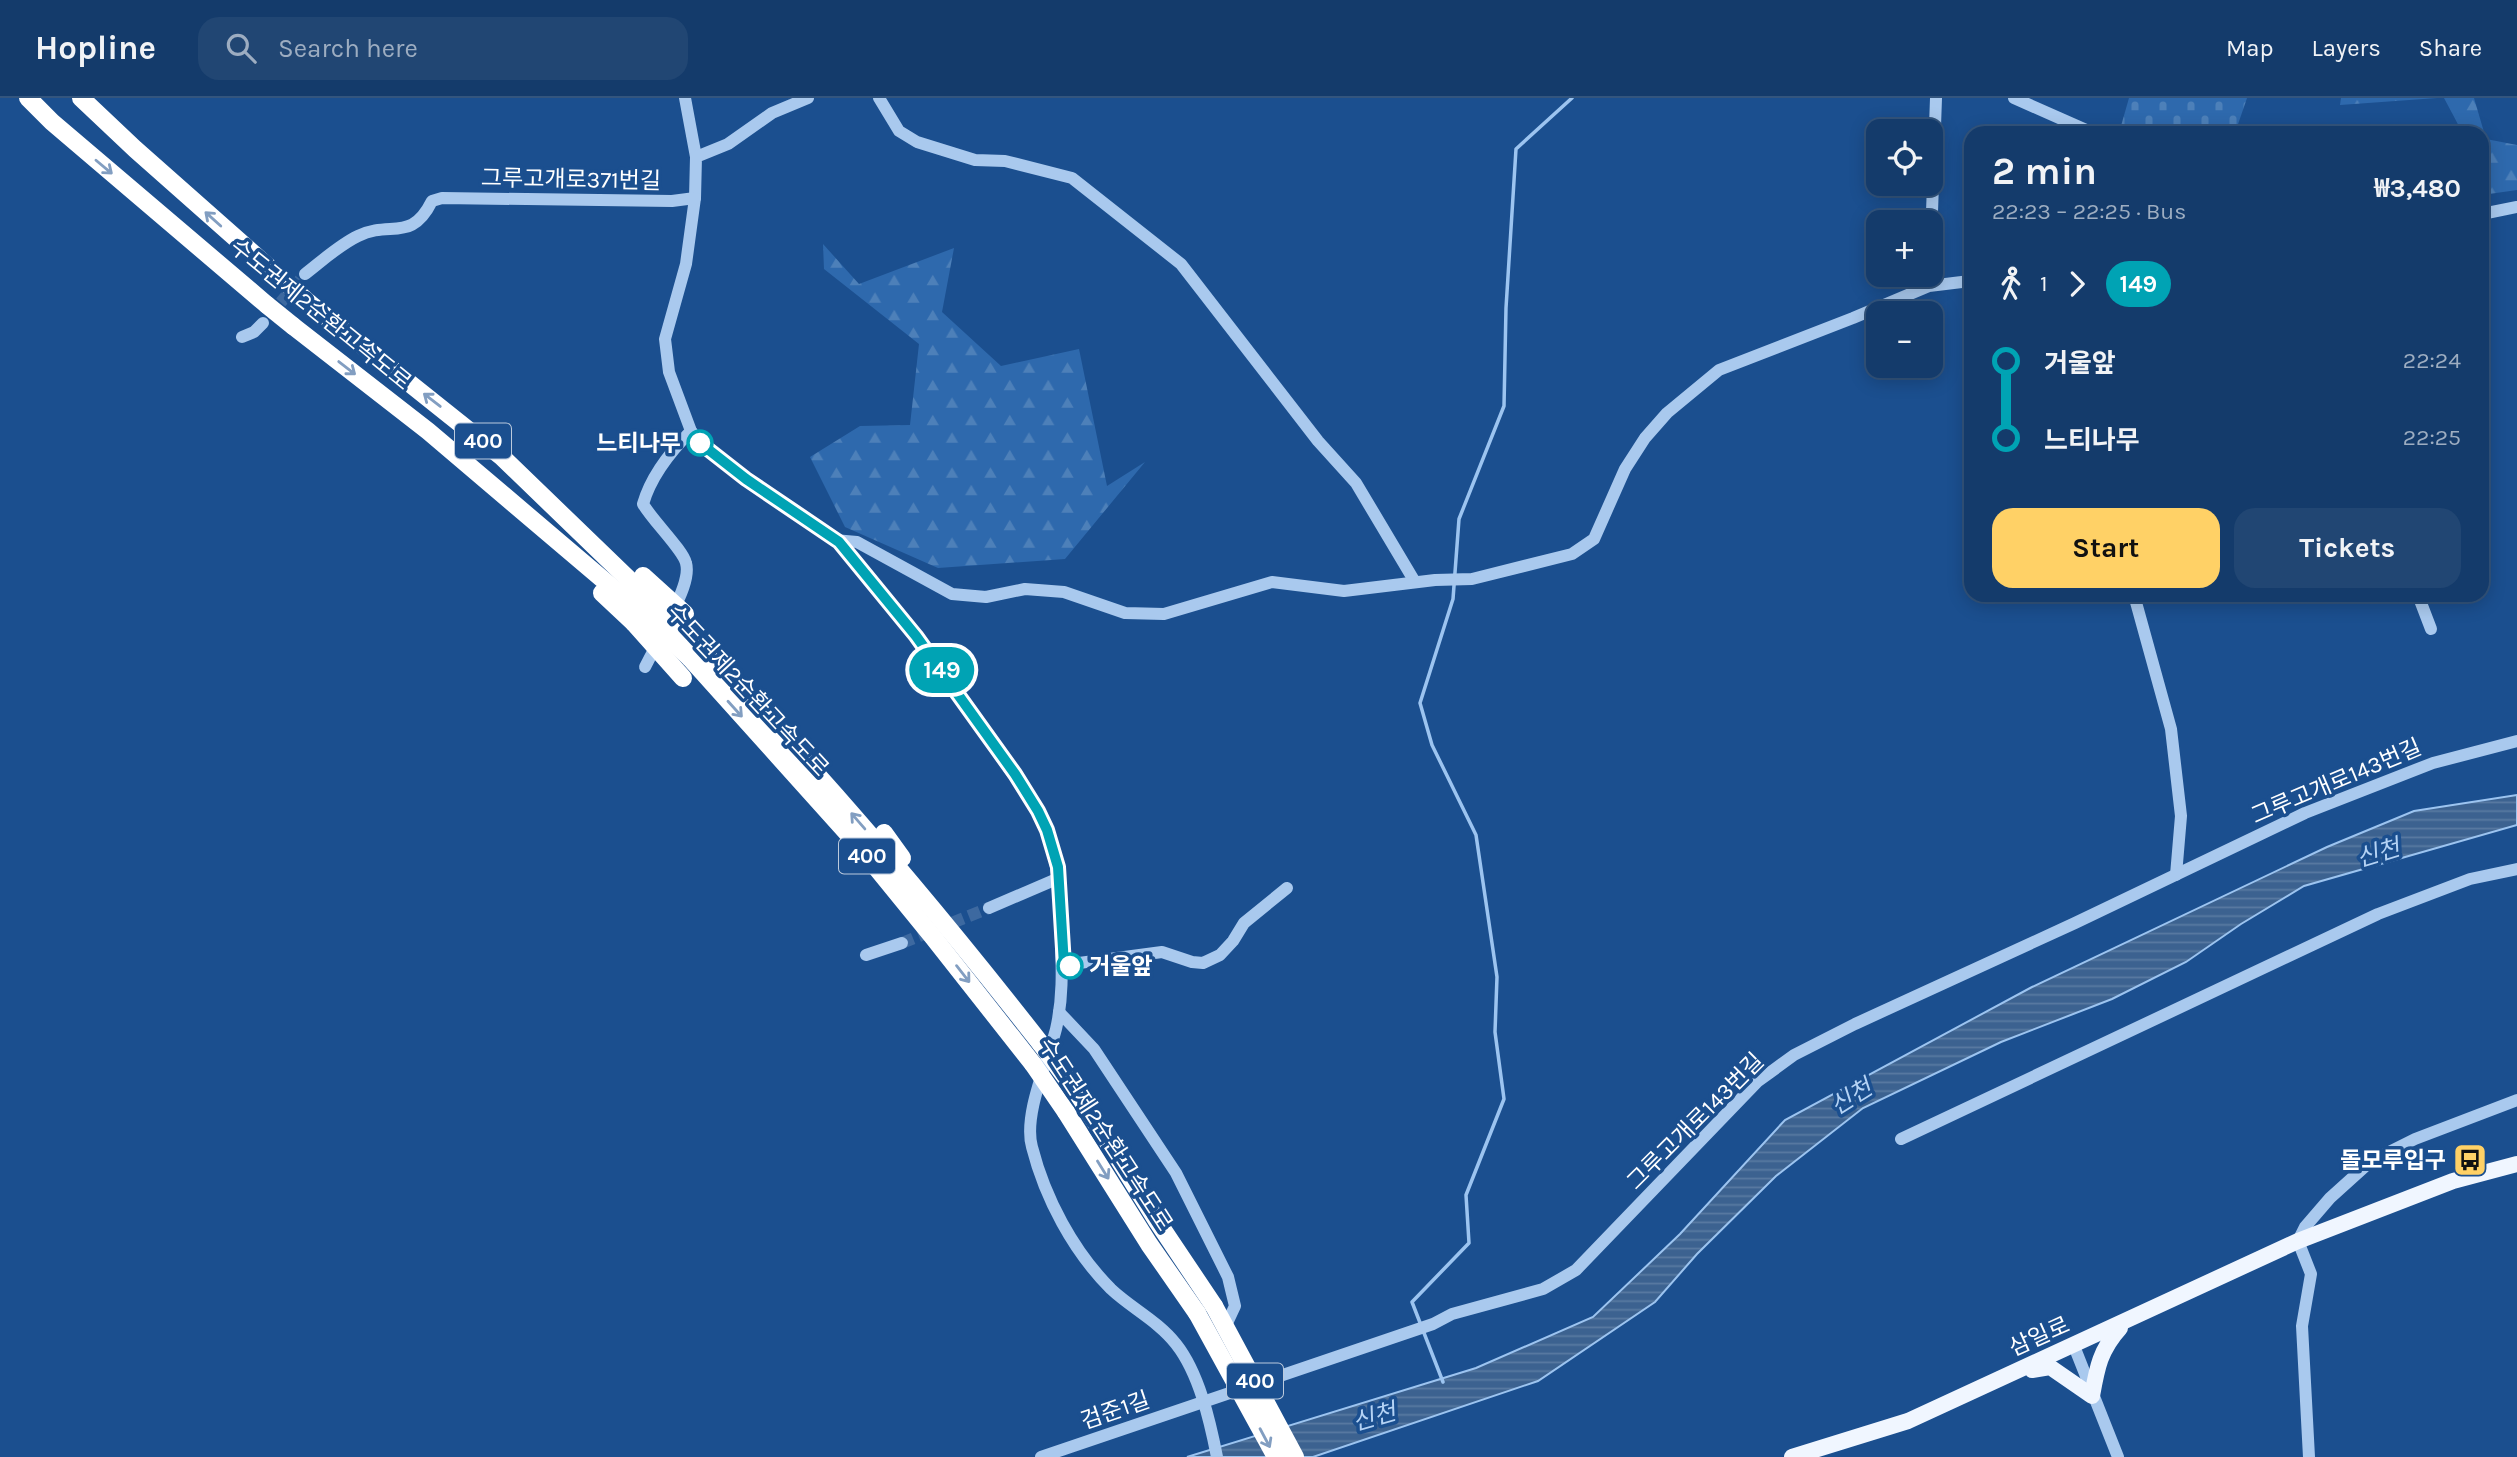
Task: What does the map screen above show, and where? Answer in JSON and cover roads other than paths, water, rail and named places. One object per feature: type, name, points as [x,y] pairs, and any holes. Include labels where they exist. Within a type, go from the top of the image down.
[{"type":"highway","name":"수도권제2순환고속도로","points":[[28,98],[52,122],[267,305],[428,431],[694,653],[778,730],[993,982],[1080,1097],[1157,1221],[1206,1310],[1295,1457]]},
{"type":"highway","name":"수도권제2순환고속도로","points":[[81,98],[282,280],[502,457],[640,610]]},
{"type":"highway","points":[[502,457],[685,614]]},
{"type":"highway","points":[[640,610],[683,678]]},
{"type":"highway","name":"수도권제2순환고속도로","points":[[694,653],[858,845],[1033,1064],[1149,1244],[1206,1310],[1276,1457]]},
{"type":"highway","points":[[825,819],[933,937]]},
{"type":"highway","points":[[884,833],[993,982]]},
{"type":"main road","name":"삼일로","points":[[1802,1456],[1908,1420],[2298,1241],[2453,1181],[2517,1164]]},
{"type":"main road","points":[[2009,1374],[2050,1367],[2092,1396],[2099,1360],[2107,1342],[2129,1320]]},
{"type":"street","name":"그루고개로371번길","points":[[305,274],[357,236],[373,230],[395,230],[414,225],[424,217],[432,201],[442,198],[672,201],[695,198],[696,157],[685,98]]},
{"type":"street","points":[[696,157],[729,144],[772,113],[808,98]]},
{"type":"street","points":[[879,98],[899,131],[917,142],[975,160],[1005,161],[1072,178],[1181,264],[1318,441],[1356,482],[1415,582]]},
{"type":"street","points":[[1932,210],[1936,98]]},
{"type":"street","points":[[2015,98],[2077,126]]},
{"type":"street","points":[[695,198],[686,264],[665,339],[669,373],[691,432],[698,442],[727,465],[834,540],[873,581],[916,636],[1015,774],[1038,811],[1047,830],[1059,878],[1064,965],[1059,1012],[1032,1111],[1031,1144],[1045,1189],[1080,1250],[1112,1290],[1175,1342],[1184,1356],[1205,1405],[1217,1457]]},
{"type":"street","points":[[2489,213],[2517,207]]},
{"type":"street","points":[[1943,280],[1964,281]]},
{"type":"street","points":[[834,540],[857,542],[952,594],[986,597],[1025,589],[1064,592],[1125,613],[1164,614],[1272,582],[1344,591],[1435,579],[1472,579],[1572,554],[1594,539],[1625,469],[1645,438],[1667,414],[1719,370],[1853,318],[1915,287]]},
{"type":"street","points":[[242,337],[254,332],[263,323]]},
{"type":"street","points":[[645,667],[678,601],[687,570],[686,559],[651,519],[643,504],[647,488],[673,449],[691,432]]},
{"type":"street","points":[[2136,602],[2171,729],[2181,816],[2176,875]]},
{"type":"street","points":[[2421,602],[2431,629]]},
{"type":"street","name":"그루고개로143번길","points":[[1405,1332],[1433,1324],[1452,1314],[1543,1289],[1576,1270],[1757,1082],[1794,1055],[2305,813],[2433,763],[2517,741]]},
{"type":"street","points":[[1901,1139],[2378,914],[2470,880],[2517,869]]},
{"type":"street","points":[[989,908],[1059,878]]},
{"type":"street","points":[[1064,965],[1162,952],[1192,962],[1203,962],[1220,955],[1244,923],[1287,888]]},
{"type":"street","points":[[866,955],[902,943]]},
{"type":"street","points":[[1059,1012],[1094,1049],[1177,1173],[1228,1277],[1235,1306],[1228,1321]]},
{"type":"street","points":[[2309,1457],[2306,1361],[2302,1326],[2311,1274],[2298,1241],[2305,1227],[2330,1198],[2371,1161],[2415,1139],[2517,1100]]},
{"type":"street","name":"검준1길","points":[[1041,1457],[1205,1405],[1405,1332]]},
{"type":"street","points":[[2074,1346],[2118,1457]]},
{"type":"water","name":"신천","points":[[2517,795],[2517,825],[2304,886],[2241,924],[2186,962],[2112,999],[2001,1042],[1863,1108],[1776,1176],[1697,1254],[1655,1302],[1538,1381],[1313,1457],[1187,1457],[1476,1368],[1593,1317],[1680,1234],[1785,1120],[2032,987],[2327,847],[2414,811]]},
{"type":"waterway","points":[[1443,1382],[1412,1302],[1469,1243],[1466,1195],[1504,1099],[1495,1032],[1497,977],[1476,835],[1432,745],[1420,703],[1453,599],[1459,519],[1504,406],[1506,308],[1516,149],[1572,98]]},
{"type":"tunnel","points":[[269,316],[305,274]]},
{"type":"tunnel","points":[[902,943],[989,908]]},
{"type":"place","name":"느티나무","points":[[700,443]]},
{"type":"place","name":"거울앞","points":[[1070,966]]},
{"type":"place","name":"돌모루입구","points":[[2470,1160]]}]
